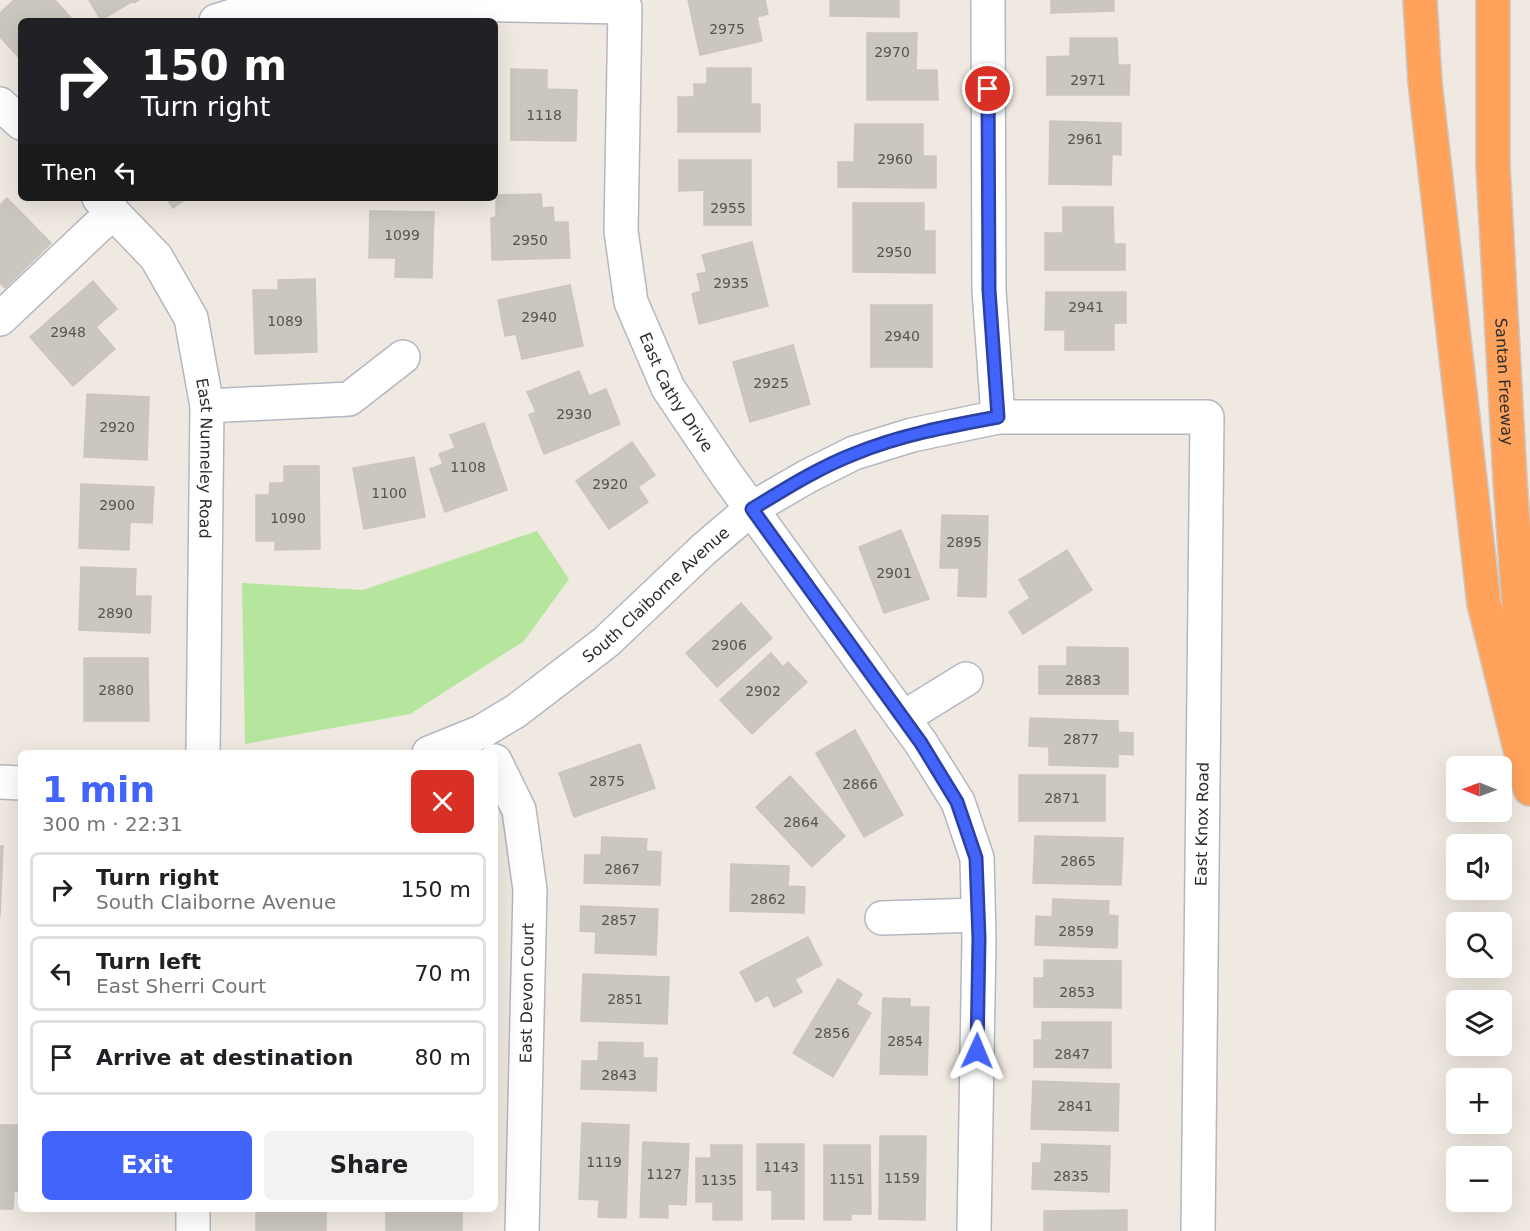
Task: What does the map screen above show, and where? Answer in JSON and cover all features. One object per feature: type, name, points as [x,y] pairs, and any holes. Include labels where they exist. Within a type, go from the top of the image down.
[{"type":"highway","points":[[1420,0],[1425,82],[1484,604],[1530,789]]},
{"type":"highway","name":"Santan Freeway","points":[[1493,0],[1493,166],[1510,480],[1530,765]]},
{"type":"street","points":[[988,0],[989,290],[998,417]]},
{"type":"street","name":"East Cathy Drive","points":[[226,18],[248,11],[324,2],[625,7],[621,231],[632,302],[668,388],[903,718],[957,802],[976,858],[978,915],[974,1231]]},
{"type":"street","points":[[0,104],[18,120]]},
{"type":"street","points":[[0,319],[106,205]]},
{"type":"street","name":"East Nunneley Road","points":[[106,205],[156,257],[191,318],[207,406],[202,750]]},
{"type":"street","points":[[207,406],[349,399],[403,357]]},
{"type":"street","name":"South Claiborne Avenue","points":[[446,750],[486,743],[606,642],[704,549],[752,509],[808,476],[854,453],[912,435],[998,417],[1206,417]]},
{"type":"street","name":"East Knox Road","points":[[1198,1231],[1206,417]]},
{"type":"street","points":[[903,718],[966,679]]},
{"type":"street","name":"East Devon Court","points":[[498,767],[519,810],[530,890],[522,1231]]},
{"type":"street","points":[[0,782],[18,783]]},
{"type":"street","points":[[882,918],[978,915]]},
{"type":"street","points":[[193,1231],[194,1212]]},
{"type":"green space","points":[[537,531],[569,579],[524,641],[410,714],[245,744],[242,583],[363,590]]},
{"type":"building","points":[[14,0],[55,0],[71,18],[18,18],[18,57],[0,37],[0,13]]},
{"type":"building","points":[[89,0],[139,0],[134,3],[133,1],[104,18],[100,18]]},
{"type":"building","points":[[688,0],[765,0],[768,14],[757,17],[762,41],[700,55]]},
{"type":"building","points":[[830,0],[899,0],[899,17],[830,16]]},
{"type":"building","points":[[1051,0],[1114,0],[1114,11],[1051,13]]},
{"type":"building","points":[[867,33],[917,33],[916,70],[937,70],[938,100],[867,100]]},
{"type":"building","points":[[1070,38],[1117,38],[1118,65],[1130,65],[1129,95],[1047,95],[1047,57],[1070,56]]},
{"type":"building","points":[[707,68],[751,68],[751,104],[760,104],[760,132],[678,132],[678,97],[694,97],[694,84],[707,84]]},
{"type":"building","points":[[511,69],[547,70],[547,89],[577,90],[576,141],[511,140]]},
{"type":"building","points":[[1050,121],[1121,123],[1121,155],[1112,154],[1111,185],[1049,184]]},
{"type":"building","points":[[855,124],[923,124],[923,156],[936,156],[936,188],[838,187],[838,162],[854,162]]},
{"type":"building","points":[[679,160],[751,160],[751,225],[704,225],[704,190],[679,191]]},
{"type":"building","points":[[541,194],[542,208],[553,207],[554,222],[568,222],[570,258],[492,260],[491,218],[496,217],[498,195]]},
{"type":"building","points":[[7,198],[51,243],[5,288],[0,283],[0,205]]},
{"type":"building","points":[[168,201],[183,201],[173,208]]},
{"type":"building","points":[[853,203],[924,203],[924,231],[935,231],[935,273],[853,272]]},
{"type":"building","points":[[1063,207],[1113,207],[1114,244],[1125,244],[1125,270],[1045,270],[1045,233],[1063,233]]},
{"type":"building","points":[[370,211],[434,212],[432,278],[395,277],[396,258],[369,258]]},
{"type":"building","points":[[752,242],[768,306],[699,324],[692,294],[701,291],[697,274],[707,272],[702,255]]},
{"type":"building","points":[[315,279],[317,352],[255,354],[253,290],[278,290],[278,280]]},
{"type":"building","points":[[93,281],[117,309],[96,327],[115,349],[73,386],[30,337]]},
{"type":"building","points":[[570,285],[583,346],[522,359],[516,334],[505,336],[498,300]]},
{"type":"building","points":[[1046,292],[1126,292],[1126,323],[1114,323],[1114,350],[1065,350],[1065,330],[1045,330]]},
{"type":"building","points":[[871,305],[932,305],[932,367],[871,367]]},
{"type":"building","points":[[793,345],[810,404],[750,422],[733,362]]},
{"type":"building","points":[[579,371],[589,396],[606,389],[620,424],[544,454],[529,415],[536,412],[527,392]]},
{"type":"building","points":[[87,394],[149,397],[147,460],[84,457]]},
{"type":"building","points":[[484,423],[507,490],[445,512],[430,469],[443,464],[439,454],[455,448],[450,435]]},
{"type":"building","points":[[632,442],[655,475],[638,487],[648,502],[609,529],[576,481]]},
{"type":"building","points":[[414,457],[425,517],[364,529],[353,468]]},
{"type":"building","points":[[284,466],[319,466],[320,549],[275,550],[275,541],[256,541],[256,495],[269,495],[270,483],[284,483]]},
{"type":"building","points":[[81,484],[154,487],[152,523],[130,522],[129,550],[79,548]]},
{"type":"building","points":[[942,515],[988,516],[986,597],[958,596],[959,568],[940,568]]},
{"type":"building","points":[[901,530],[929,599],[884,613],[859,547]]},
{"type":"building","points":[[1067,550],[1092,590],[1023,634],[1009,612],[1030,598],[1019,580]]},
{"type":"building","points":[[81,567],[136,569],[135,596],[151,596],[150,633],[79,630]]},
{"type":"building","points":[[741,603],[772,638],[717,687],[686,653]]},
{"type":"building","points":[[1067,647],[1128,648],[1128,694],[1039,694],[1039,666],[1067,666]]},
{"type":"building","points":[[771,653],[783,667],[788,662],[807,682],[752,734],[720,700]]},
{"type":"building","points":[[84,658],[148,658],[149,721],[84,721]]},
{"type":"building","points":[[1030,718],[1118,721],[1118,732],[1133,733],[1133,755],[1118,754],[1118,767],[1049,765],[1049,747],[1029,746]]},
{"type":"building","points":[[855,730],[903,815],[864,837],[816,753]]},
{"type":"building","points":[[640,744],[655,788],[574,817],[559,773]]},
{"type":"building","points":[[1019,775],[1105,775],[1105,821],[1019,821]]},
{"type":"building","points":[[790,776],[845,836],[812,867],[756,807]]},
{"type":"building","points":[[1035,836],[1123,838],[1121,885],[1033,883]]},
{"type":"building","points":[[602,837],[647,839],[646,851],[661,852],[660,885],[584,883],[585,855],[601,855]]},
{"type":"building","points":[[0,846],[3,846],[0,917]]},
{"type":"building","points":[[731,864],[789,866],[788,886],[805,887],[804,913],[730,911]]},
{"type":"building","points":[[1053,899],[1109,901],[1108,915],[1118,916],[1117,948],[1035,945],[1036,916],[1052,917]]},
{"type":"building","points":[[581,906],[658,909],[656,955],[595,953],[596,932],[580,931]]},
{"type":"building","points":[[808,937],[822,965],[795,979],[802,992],[774,1007],[768,995],[756,1002],[740,972]]},
{"type":"building","points":[[1044,960],[1121,961],[1121,1008],[1034,1007],[1034,978],[1044,978]]},
{"type":"building","points":[[583,974],[669,977],[667,1024],[581,1021]]},
{"type":"building","points":[[838,979],[862,994],[856,1004],[871,1013],[833,1077],[793,1053]]},
{"type":"building","points":[[883,998],[910,999],[910,1007],[929,1007],[927,1075],[880,1074]]},
{"type":"building","points":[[1042,1022],[1111,1022],[1111,1068],[1034,1067],[1034,1040],[1042,1040]]},
{"type":"building","points":[[599,1042],[643,1043],[643,1058],[657,1058],[656,1091],[581,1089],[582,1061],[598,1061]]},
{"type":"building","points":[[1033,1081],[1119,1084],[1118,1131],[1031,1129]]},
{"type":"building","points":[[582,1123],[629,1125],[626,1218],[598,1217],[599,1200],[579,1199]]},
{"type":"building","points":[[0,1125],[18,1125],[18,1192],[14,1191],[13,1209],[0,1209]]},
{"type":"building","points":[[880,1136],[926,1136],[925,1220],[879,1219]]},
{"type":"building","points":[[643,1142],[689,1144],[686,1205],[668,1204],[668,1218],[640,1217]]},
{"type":"building","points":[[757,1144],[804,1144],[804,1219],[772,1219],[772,1190],[757,1190]]},
{"type":"building","points":[[1042,1144],[1110,1146],[1109,1192],[1032,1189],[1033,1163],[1041,1163]]},
{"type":"building","points":[[711,1145],[742,1145],[742,1220],[713,1220],[713,1202],[696,1202],[696,1158],[711,1158]]},
{"type":"building","points":[[824,1145],[870,1145],[871,1214],[851,1214],[851,1220],[824,1220]]},
{"type":"building","points":[[1127,1210],[1127,1231],[1044,1231],[1044,1211]]},
{"type":"building","points":[[256,1212],[326,1212],[326,1231],[256,1231]]},
{"type":"building","points":[[386,1212],[462,1212],[462,1231],[386,1231]]},
{"type":"route","points":[[977,1051],[979,938],[976,858],[957,802],[921,743],[752,509],[808,476],[854,453],[947,426],[998,417],[989,290],[988,89]]}]
